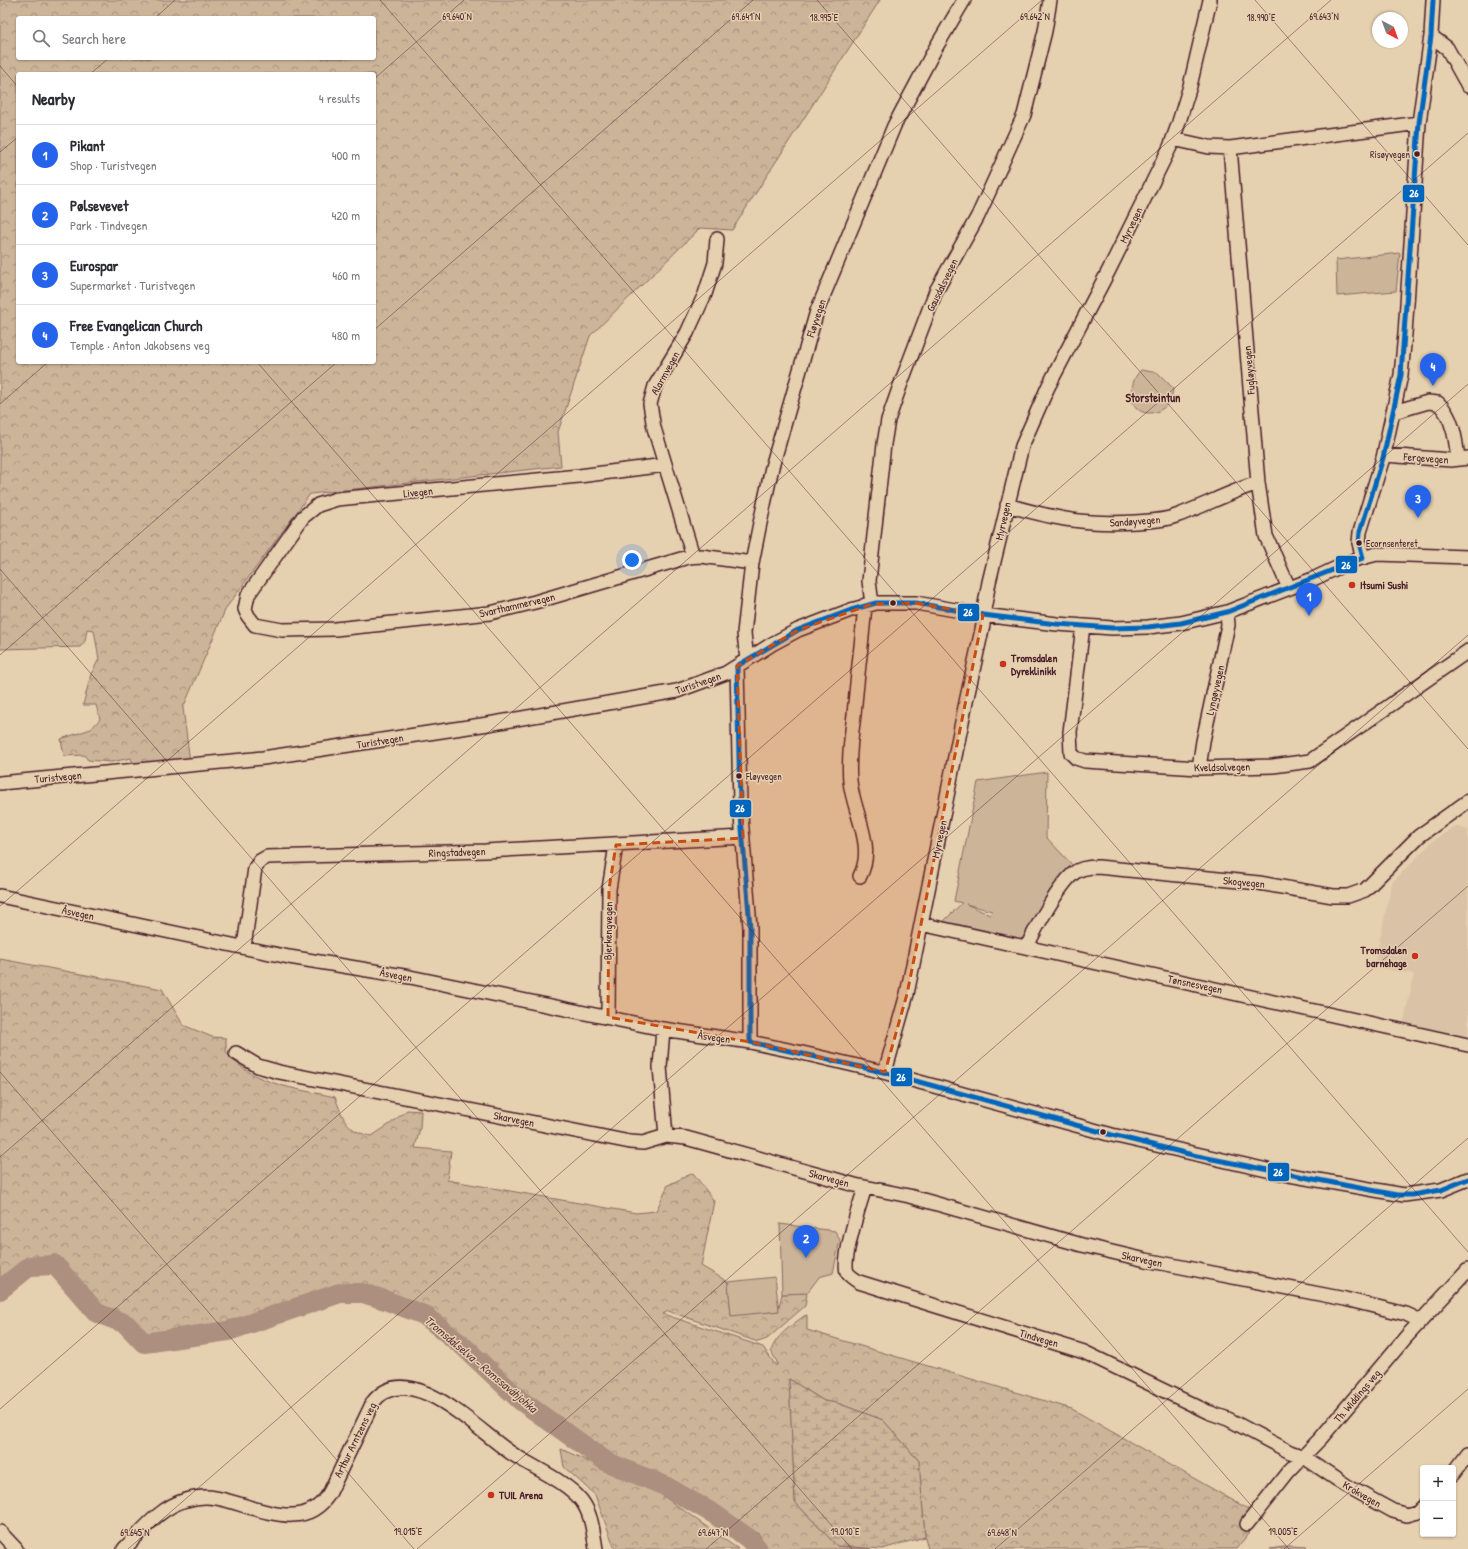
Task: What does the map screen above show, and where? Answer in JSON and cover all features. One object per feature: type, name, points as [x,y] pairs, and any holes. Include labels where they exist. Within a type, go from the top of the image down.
[{"type":"street","name":"Fløyvegen","points":[[750,1042],[750,927],[739,776],[742,663],[752,563],[772,467],[818,311],[894,126],[935,49],[964,0]]},
{"type":"street","name":"Gausdalsvegen","points":[[860,876],[864,864],[865,845],[862,827],[852,797],[849,768],[869,604],[869,581],[888,420],[936,291],[978,216],[1024,114],[1043,38],[1050,0]]},
{"type":"street","name":"Myrvegen","points":[[885,1072],[907,994],[966,702],[977,658],[983,624],[983,615],[1007,505],[1022,446],[1043,397],[1109,270],[1173,139],[1190,86],[1210,0]]},
{"type":"street","points":[[1363,558],[1359,543],[1360,532],[1384,455],[1394,412],[1404,344],[1419,123],[1430,36],[1432,0]]},
{"type":"street","points":[[1430,36],[1447,48],[1468,86]]},
{"type":"street","points":[[1173,139],[1209,147],[1230,148],[1419,123]]},
{"type":"street","name":"Fugløyvegen","points":[[1230,148],[1258,483],[1265,534],[1289,588]]},
{"type":"street","name":"Alarmvegen","points":[[693,556],[650,413],[650,399],[655,386],[687,333],[704,294],[715,263],[717,239]]},
{"type":"street","points":[[1394,412],[1428,402],[1438,403],[1448,416],[1463,458]]},
{"type":"street","name":"Fergevegen","points":[[1384,455],[1463,458]]},
{"type":"street","name":"Livegen","points":[[254,624],[245,609],[248,595],[303,517],[324,503],[338,500],[579,476],[665,465]]},
{"type":"street","name":"Sandøyvegen","points":[[1007,505],[1054,518],[1082,522],[1148,521],[1175,516],[1228,493],[1258,483]]},
{"type":"street","name":"Turistvegen","points":[[0,783],[240,761],[366,744],[590,708],[677,691],[714,679],[798,630],[869,604],[916,604],[983,615],[1083,626],[1112,628],[1162,626],[1192,621],[1227,612],[1363,558],[1387,554],[1468,557]]},
{"type":"street","name":"Svarthammervegen","points":[[254,624],[282,630],[328,629],[364,627],[490,613],[535,602],[693,556],[752,563]]},
{"type":"street","name":"Lyngøyvegen","points":[[1199,768],[1202,741],[1220,667],[1228,625],[1227,612]]},
{"type":"street","name":"Kveldsolvegen","points":[[1083,626],[1070,732],[1070,748],[1074,756],[1085,761],[1199,768],[1260,766],[1310,761],[1468,651]]},
{"type":"street","name":"Skogvegen","points":[[1027,947],[1041,919],[1067,881],[1079,870],[1098,867],[1259,883],[1333,896],[1348,896],[1365,890],[1419,836],[1468,801]]},
{"type":"street","name":"Ringstadvegen","points":[[244,947],[254,871],[260,861],[267,857],[616,845],[743,837]]},
{"type":"street","name":"Bjerkengvegen","points":[[608,1017],[609,889],[616,845]]},
{"type":"street","name":"Åsvegen","points":[[0,896],[289,957],[410,978],[663,1029],[750,1042],[885,1072],[1112,1135],[1197,1156],[1349,1186],[1398,1195],[1412,1195],[1441,1190],[1468,1179]]},
{"type":"street","name":"Tønsnesvegen","points":[[921,924],[1468,1045]]},
{"type":"street","points":[[663,1029],[660,1067],[666,1136]]},
{"type":"street","name":"Skarvegen","points":[[236,1053],[254,1064],[275,1072],[630,1142],[643,1142],[666,1136],[692,1140],[866,1188],[910,1196],[1038,1233],[1107,1251],[1345,1299],[1406,1314],[1421,1321]]},
{"type":"street","name":"Tindvegen","points":[[866,1188],[852,1234],[846,1265],[850,1276],[859,1282],[1084,1352],[1208,1412],[1228,1419],[1290,1452],[1304,1457]]},
{"type":"street","name":"Th. Widdings veg","points":[[1247,1524],[1284,1477],[1304,1457],[1421,1321],[1468,1270]]},
{"type":"street","name":"Arthur Arntzens veg","points":[[124,1549],[157,1516],[184,1500],[200,1497],[216,1498],[249,1508],[299,1516],[310,1512],[321,1505],[330,1492],[373,1402],[378,1395],[390,1388],[404,1387],[417,1389],[448,1405],[465,1416],[510,1452],[571,1490],[582,1501],[589,1514],[596,1549]]},
{"type":"street","points":[[1456,1470],[1468,1454]]},
{"type":"street","name":"Krokvegen","points":[[1304,1457],[1357,1492],[1399,1514],[1412,1514],[1420,1509]]},
{"type":"street","points":[[0,1532],[16,1549]]},
{"type":"highlighted area","points":[[916,603],[983,615],[907,994],[885,1072],[750,1042],[608,1017],[609,889],[616,845],[743,838],[737,666],[798,630],[872,604]]},
{"type":"shaded area","points":[[1456,826],[1468,830],[1468,1043],[1402,1031],[1414,974],[1374,967],[1392,883],[1433,841]]},
{"type":"green space","points":[[0,0],[880,0],[732,230],[700,228],[590,336],[558,432],[561,466],[310,494],[226,608],[183,708],[190,762],[133,763],[131,758],[111,762],[88,760],[84,755],[64,756],[61,739],[91,729],[100,719],[96,705],[83,705],[91,674],[99,659],[94,630],[87,629],[85,641],[80,647],[0,649]]},
{"type":"green space","points":[[1400,253],[1396,291],[1337,296],[1336,260]]},
{"type":"green space","points":[[1141,370],[1158,373],[1173,388],[1171,398],[1166,406],[1159,411],[1151,413],[1143,412],[1137,408],[1133,401],[1132,390],[1134,381]]},
{"type":"green space","points":[[1047,772],[1046,837],[1075,868],[1024,942],[940,925],[962,903],[954,901],[978,782]],"holes":[[[966,904],[992,911],[990,915]]]},
{"type":"green space","points":[[0,959],[162,989],[183,1025],[212,1037],[226,1038],[226,1052],[237,1064],[260,1078],[272,1083],[335,1097],[347,1123],[351,1128],[364,1134],[372,1136],[407,1110],[421,1111],[420,1128],[415,1148],[451,1151],[447,1180],[636,1213],[656,1211],[668,1185],[693,1173],[714,1201],[701,1266],[728,1282],[731,1315],[778,1311],[782,1294],[807,1293],[805,1306],[767,1339],[758,1342],[668,1311],[663,1314],[763,1347],[776,1366],[777,1362],[771,1351],[776,1340],[784,1331],[807,1315],[807,1330],[1072,1409],[1262,1517],[1236,1549],[928,1549],[925,1537],[919,1461],[883,1420],[837,1403],[824,1401],[789,1379],[795,1502],[837,1546],[871,1549],[767,1549],[759,1534],[718,1507],[668,1477],[614,1456],[564,1424],[523,1395],[423,1315],[384,1300],[361,1293],[339,1293],[227,1331],[142,1342],[125,1323],[96,1313],[53,1264],[28,1265],[0,1289]]},
{"type":"green space","points":[[780,1224],[835,1231],[840,1240],[833,1273],[819,1277],[807,1293],[782,1294]]},
{"type":"green space","points":[[775,1277],[779,1311],[731,1316],[728,1282]]},
{"type":"green space","points":[[789,1379],[824,1401],[837,1403],[883,1420],[919,1461],[925,1537],[882,1549],[837,1546],[795,1502]]},
{"type":"green space","points":[[561,1449],[659,1493],[738,1549],[615,1549],[595,1495],[564,1467]]},
{"type":"green space","points":[[1291,1546],[1307,1547],[1305,1549],[1270,1549]]},
{"type":"waterway","name":"Tromsdalselva - Romssaváhjohka","points":[[0,1290],[30,1266],[55,1265],[97,1313],[126,1324],[144,1343],[228,1331],[340,1293],[363,1293],[385,1300],[424,1315],[464,1347],[520,1400],[607,1462],[665,1486],[714,1514],[748,1538],[758,1549]]},
{"type":"transit line","name":"26","points":[[1433,0],[1431,36],[1419,123],[1401,375],[1383,458],[1360,532],[1359,543],[1363,558],[1227,612],[1181,623],[1148,627],[1112,628],[1057,624],[983,615],[916,603],[876,603],[851,610],[798,630],[737,666],[740,804],[750,927],[750,1042],[883,1072],[1112,1135],[1197,1156],[1349,1186],[1398,1195],[1412,1195],[1441,1190],[1468,1179]]},
{"type":"place","name":"Risøyvegen","points":[[1417,154]]},
{"type":"place","name":"Free Evangelican Church","points":[[1433,386]]},
{"type":"place","name":"Eurospar","points":[[1418,518]]},
{"type":"place","name":"Ecornsenteret","points":[[1359,543]]},
{"type":"place","name":"Itsumi Sushi","points":[[1352,585]]},
{"type":"place","name":"Pikant","points":[[1309,616]]},
{"type":"place","name":"Tromsdalen Dyreklinikk","points":[[1003,664]]},
{"type":"place","name":"Fløyvegen","points":[[739,776]]},
{"type":"place","name":"Tromsdalen barnehage","points":[[1415,956]]},
{"type":"place","name":"Pølsevevet","points":[[806,1258]]},
{"type":"place","name":"TUIL Arena","points":[[491,1495]]},
{"type":"district","name":"Storsteintun","points":[[1153,397]]}]
